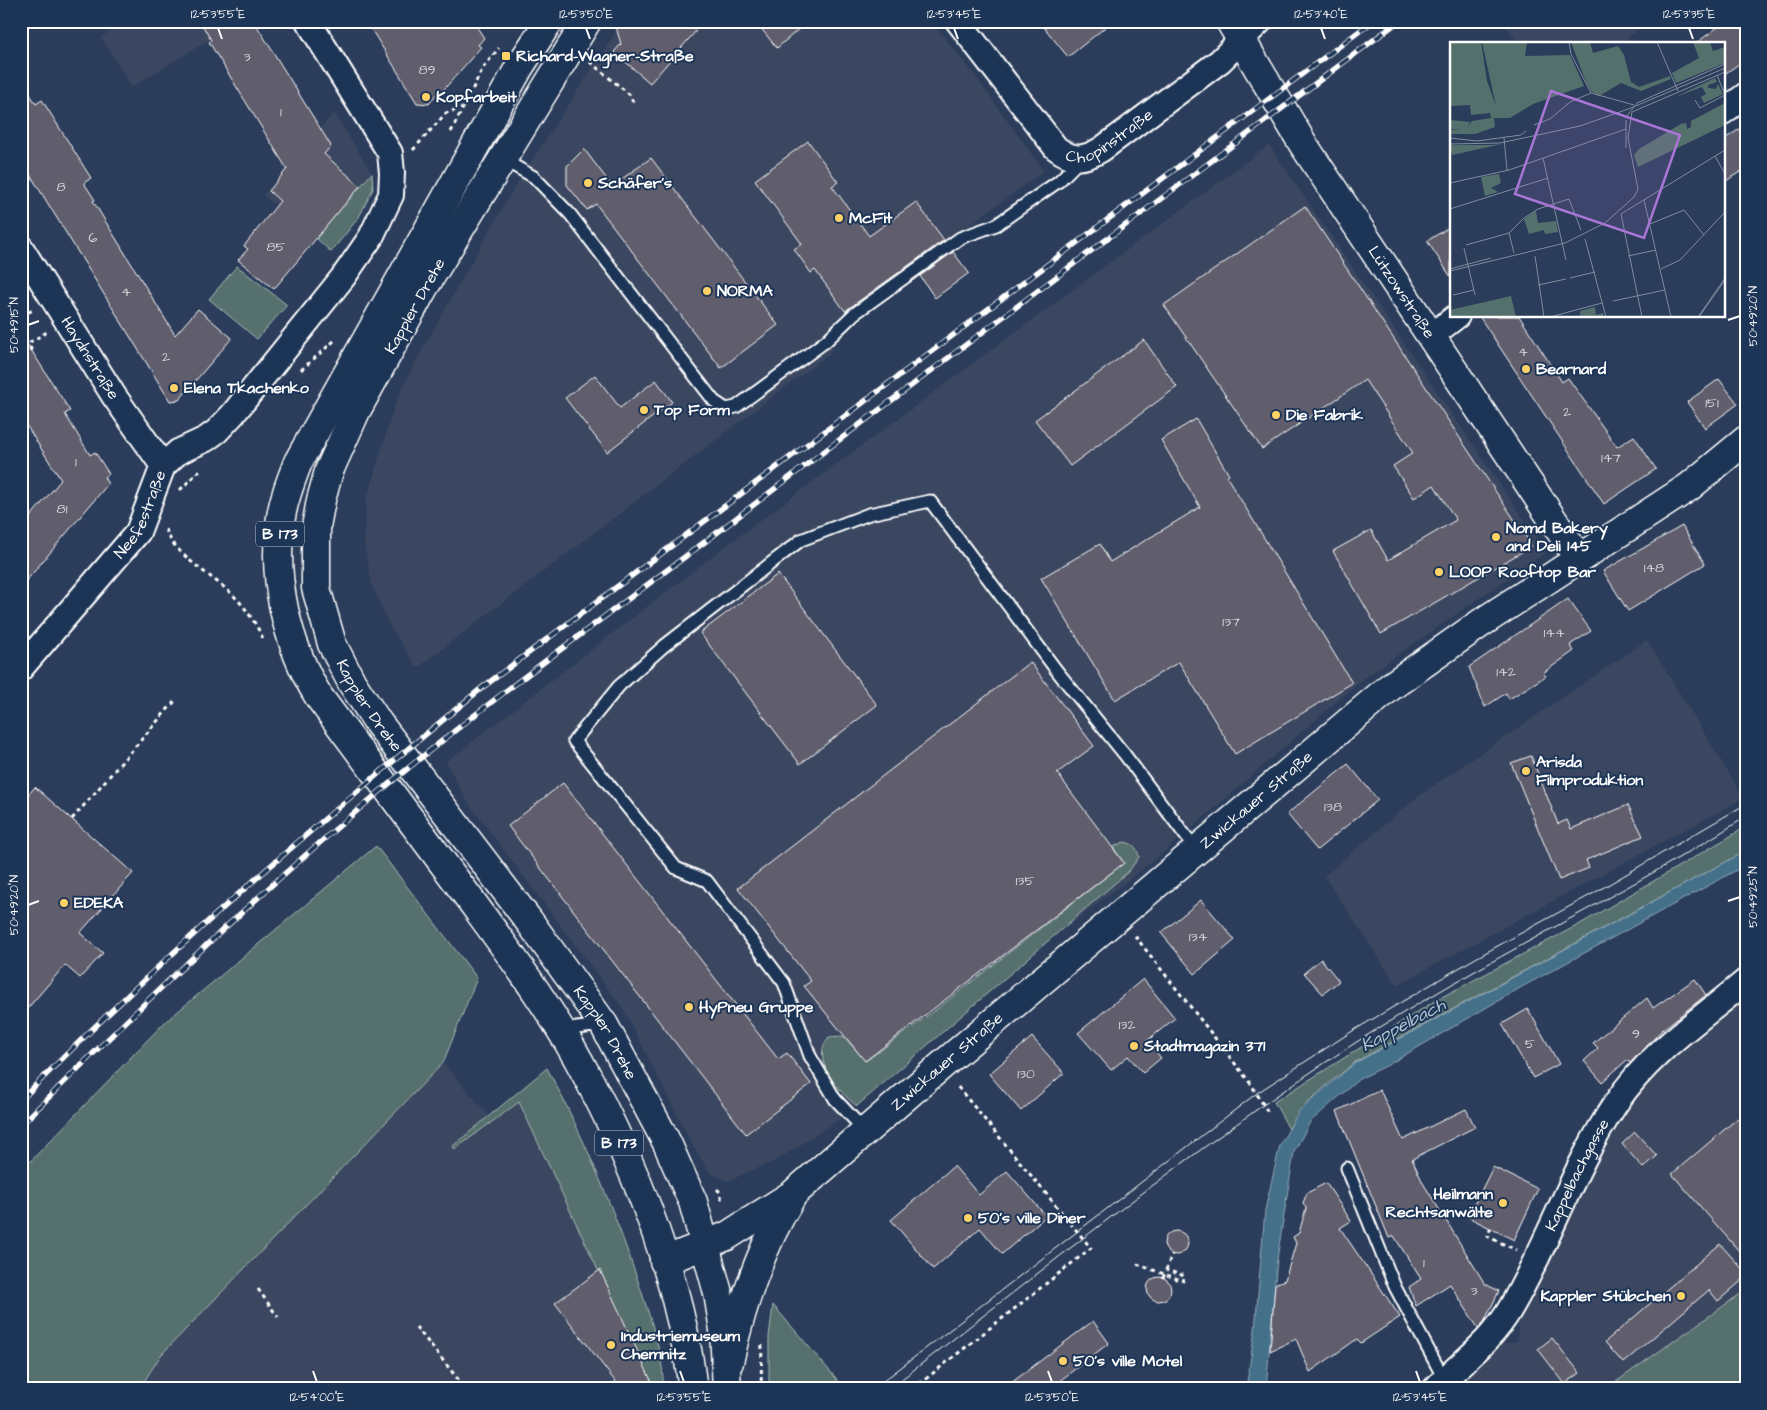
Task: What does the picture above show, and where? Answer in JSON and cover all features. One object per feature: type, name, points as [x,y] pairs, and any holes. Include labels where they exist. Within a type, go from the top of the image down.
[{"type":"main road","name":"Kappler Drehe","points":[[549,21],[516,74],[298,462],[281,517],[279,548],[280,583],[286,623],[303,671],[319,697],[519,967],[587,1075],[624,1152],[651,1220],[664,1261]]},
{"type":"main road","name":"Kappler Drehe","points":[[587,21],[423,289],[356,411],[329,471],[316,526],[316,588],[332,644],[352,683],[379,724],[529,921],[604,1025],[666,1144],[693,1202],[717,1240],[727,1380]]},
{"type":"main road","name":"Lützowstraße","points":[[1236,31],[1303,144],[1579,559]]},
{"type":"main road","name":"Zwickauer Straße","points":[[664,1261],[717,1240],[793,1194],[941,1066],[1390,687],[1480,623],[1689,487],[1746,440]]},
{"type":"main road","name":"Zwickauer Straße","points":[[727,1380],[740,1315],[761,1253],[793,1194]]},
{"type":"main road","name":"B 173","points":[[664,1261],[678,1307],[693,1389]]},
{"type":"street","points":[[308,21],[390,153],[392,173]]},
{"type":"street","name":"Chopinstraße","points":[[958,21],[1056,148],[1067,156],[1081,159],[1102,149],[1220,61],[1236,31]]},
{"type":"street","points":[[1236,31],[1260,21]]},
{"type":"street","points":[[1724,111],[1746,95]]},
{"type":"street","name":"Neefestraße","points":[[21,668],[138,532],[163,466],[178,452],[199,443],[217,431],[344,276],[372,236],[391,195],[392,173]]},
{"type":"street","name":"Haydnstraße","points":[[21,248],[114,396],[163,466]]},
{"type":"street","points":[[1432,336],[1454,318]]},
{"type":"street","name":"Kappelbachgasse","points":[[1440,1384],[1482,1347],[1510,1310],[1590,1148],[1616,1102],[1650,1062],[1746,981]]},
{"type":"lane","points":[[502,159],[534,177],[570,214],[714,401],[726,409],[736,407],[826,341],[854,314],[960,238],[996,225],[1059,180],[1081,159]]},
{"type":"lane","points":[[866,1132],[835,1099],[810,1056],[784,983],[707,882],[676,868],[574,741],[619,686],[664,646],[800,540],[869,514],[930,501],[1057,671],[1197,851]]},
{"type":"lane","points":[[560,1030],[604,1025]]},
{"type":"lane","points":[[1346,1168],[1394,1287],[1440,1384]]},
{"type":"path","points":[[392,173],[446,113],[462,107],[483,68],[504,42]]},
{"type":"path","points":[[587,59],[629,94],[633,102]]},
{"type":"path","points":[[21,350],[31,350],[30,342],[40,336]]},
{"type":"path","points":[[72,819],[175,701]]},
{"type":"path","points":[[1119,916],[1251,1084],[1269,1114]]},
{"type":"path","points":[[913,1389],[1091,1248],[941,1066]]},
{"type":"path","points":[[714,1187],[720,1192],[717,1240]]},
{"type":"path","points":[[1491,1228],[1487,1236],[1498,1241]]},
{"type":"path","points":[[1163,1278],[1172,1254]]},
{"type":"path","points":[[1137,1264],[1183,1281],[1185,1276],[1166,1270]]},
{"type":"path","points":[[258,1290],[278,1317]]},
{"type":"path","points":[[416,1327],[466,1389]]},
{"type":"path","points":[[761,1389],[762,1339]]},
{"type":"shaded area","points":[[125,21],[240,21],[132,87],[101,37]]},
{"type":"shaded area","points":[[623,21],[931,21],[973,73],[1044,171],[843,316],[830,353],[417,668],[388,623],[372,585],[364,544],[366,501],[395,404],[415,362],[514,188]]},
{"type":"shaded area","points":[[1502,21],[1650,21],[1623,42],[1518,42]]},
{"type":"shaded area","points":[[334,113],[372,173],[316,238],[263,195]]},
{"type":"shaded area","points":[[1269,145],[1546,552],[1360,681],[1163,853],[974,999],[840,1119],[777,1160],[728,1181],[710,1173],[694,1148],[624,1010],[466,800],[446,762],[723,548]]},
{"type":"shaded area","points":[[1647,640],[1744,798],[1397,985],[1324,876],[1417,797]]},
{"type":"shaded area","points":[[1746,851],[1746,865],[1520,988],[1386,1066],[1359,1079],[1310,1122],[1294,1152],[1277,1259],[1266,1389],[1246,1389],[1255,1330],[1265,1210],[1280,1145],[1299,1111],[1355,1063]]},
{"type":"shaded area","points":[[1746,995],[1746,1290],[1606,1389],[1453,1389],[1498,1345],[1517,1341],[1520,1314],[1629,1099],[1700,1028]]},
{"type":"shaded area","points":[[443,1063],[493,1120],[519,1101],[654,1389],[139,1389],[161,1355]]},
{"type":"green space","points":[[372,173],[373,189],[359,217],[331,252],[316,238]]},
{"type":"green space","points":[[237,266],[287,305],[257,339],[209,299]]},
{"type":"green space","points":[[1746,827],[1746,851],[1355,1062],[1310,1101],[1289,1129],[1274,1102],[1438,999],[1580,924]]},
{"type":"green space","points":[[1124,842],[1134,846],[1139,857],[1129,871],[857,1106],[835,1084],[824,1065],[822,1055],[829,1037],[843,1036],[866,1061],[938,1008],[1124,863],[1113,847]]},
{"type":"green space","points":[[376,846],[477,978],[443,1063],[161,1355],[139,1389],[21,1389],[21,1171],[164,1023]]},
{"type":"green space","points":[[547,1068],[575,1123],[622,1235],[657,1340],[662,1365],[663,1389],[654,1389],[519,1102],[455,1149],[453,1146]]},
{"type":"green space","points":[[1746,1290],[1746,1389],[1606,1389]]},
{"type":"green space","points":[[773,1305],[844,1389],[769,1389],[769,1337]]},
{"type":"building","points":[[200,21],[254,21],[331,146],[324,154],[360,186],[274,289],[238,260],[248,249],[244,246],[280,201],[269,191],[287,169],[209,42],[211,40]]},
{"type":"building","points":[[366,21],[473,21],[484,38],[478,45],[481,47],[439,95],[437,93],[429,104],[417,103]]},
{"type":"building","points":[[634,21],[684,21],[696,31],[650,83],[614,52],[621,44],[616,27],[628,28]]},
{"type":"building","points":[[755,21],[808,21],[777,48]]},
{"type":"building","points":[[1039,21],[1113,21],[1068,57]]},
{"type":"building","points":[[1726,21],[1746,21],[1746,59],[1724,74],[1724,42],[1698,42]]},
{"type":"building","points":[[21,80],[36,104],[42,100],[91,178],[84,183],[95,200],[93,201],[175,335],[198,309],[232,338],[179,400],[170,401],[21,160]]},
{"type":"building","points":[[1746,125],[1746,168],[1724,182],[1724,139]]},
{"type":"building","points":[[808,141],[838,182],[832,186],[869,236],[916,202],[944,240],[845,311],[815,270],[811,273],[794,249],[802,244],[755,180]]},
{"type":"building","name":"NORMA","points":[[584,149],[612,186],[651,158],[778,325],[721,368],[596,204],[587,210],[567,185],[567,166]]},
{"type":"building","name":"Die Fabrik","points":[[1305,206],[1532,546],[1381,634],[1333,551],[1371,530],[1388,560],[1456,520],[1434,485],[1414,498],[1393,466],[1413,453],[1365,380],[1262,449],[1164,305]]},
{"type":"building","points":[[1450,227],[1450,276],[1427,241]]},
{"type":"building","points":[[953,252],[969,273],[935,298],[920,276]]},
{"type":"building","points":[[1480,318],[1520,318],[1562,382],[1568,378],[1617,447],[1634,436],[1656,469],[1604,504]]},
{"type":"building","points":[[21,334],[70,411],[65,414],[90,455],[95,452],[109,474],[104,477],[108,484],[21,587],[21,528],[61,480],[21,417]]},
{"type":"building","points":[[1144,340],[1177,387],[1070,466],[1035,420]]},
{"type":"building","points":[[595,375],[620,408],[656,380],[672,402],[607,452],[565,398]]},
{"type":"building","points":[[1719,379],[1738,404],[1705,428],[1687,402]]},
{"type":"building","points":[[1196,419],[1229,475],[1227,477],[1352,683],[1235,754],[1179,662],[1115,700],[1041,578],[1100,544],[1110,562],[1200,507],[1161,440]]},
{"type":"building","points":[[1682,526],[1705,564],[1628,611],[1603,571]]},
{"type":"building","points":[[778,574],[877,705],[800,764],[700,633]]},
{"type":"building","points":[[1568,599],[1591,631],[1570,645],[1574,651],[1543,673],[1546,676],[1509,699],[1506,693],[1485,707],[1469,667]]},
{"type":"building","points":[[1030,662],[1094,746],[1057,773],[1124,863],[865,1061],[804,986],[811,981],[738,888]]},
{"type":"building","points":[[1531,756],[1558,824],[1567,820],[1571,829],[1628,805],[1643,836],[1586,860],[1589,868],[1559,880],[1511,763]]},
{"type":"building","points":[[1348,764],[1378,800],[1317,850],[1287,814]]},
{"type":"building","points":[[563,783],[778,1059],[787,1053],[811,1084],[746,1134],[508,826]]},
{"type":"building","name":"EDEKA","points":[[35,787],[133,873],[80,933],[103,953],[80,978],[65,965],[21,1016],[21,803]]},
{"type":"building","points":[[1201,900],[1235,940],[1195,974],[1161,933]]},
{"type":"building","points":[[1321,959],[1339,981],[1323,994],[1304,973]]},
{"type":"building","points":[[1143,979],[1175,1018],[1147,1041],[1161,1058],[1143,1073],[1128,1056],[1111,1070],[1078,1033]]},
{"type":"building","points":[[1695,979],[1706,995],[1662,1030],[1630,1063],[1627,1060],[1602,1082],[1584,1061],[1598,1048],[1593,1043],[1647,998],[1653,1008]]},
{"type":"building","points":[[1528,1009],[1559,1064],[1533,1078],[1502,1024]]},
{"type":"building","points":[[1032,1037],[1064,1073],[1021,1111],[989,1074]]},
{"type":"building","points":[[1380,1090],[1403,1140],[1466,1109],[1475,1127],[1412,1159],[1423,1183],[1485,1284],[1499,1291],[1484,1322],[1478,1328],[1450,1284],[1416,1306],[1409,1287],[1421,1279],[1394,1236],[1389,1238],[1337,1111]]},
{"type":"building","points":[[1738,1118],[1746,1128],[1746,1259],[1672,1174]]},
{"type":"building","points":[[1635,1132],[1657,1156],[1643,1168],[1622,1144]]},
{"type":"building","name":"50's ville Diner","points":[[954,1166],[979,1195],[1007,1171],[1046,1216],[1002,1254],[980,1228],[933,1269],[891,1220]]},
{"type":"building","name":"Heilmann Rechtsanwälte","points":[[1493,1167],[1538,1189],[1514,1240],[1468,1217]]},
{"type":"building","points":[[1326,1183],[1351,1221],[1340,1228],[1400,1317],[1361,1343],[1357,1339],[1310,1372],[1296,1339],[1270,1351],[1275,1284],[1285,1280],[1296,1243],[1293,1237],[1299,1233],[1306,1208],[1303,1203],[1307,1193]]},
{"type":"building","points":[[1176,1231],[1181,1232],[1187,1238],[1187,1248],[1181,1254],[1176,1255],[1171,1254],[1165,1248],[1164,1243],[1165,1238],[1171,1232]]},
{"type":"building","name":"Kappler Stübchen","points":[[1720,1244],[1746,1273],[1746,1277],[1718,1301],[1709,1290],[1623,1363],[1605,1342]]},
{"type":"building","name":"Industriemuseum Chemnitz","points":[[600,1270],[655,1389],[621,1389],[555,1303]]},
{"type":"building","points":[[1159,1277],[1164,1278],[1170,1284],[1170,1294],[1164,1300],[1159,1301],[1154,1300],[1148,1294],[1147,1289],[1148,1284],[1154,1278]]},
{"type":"building","name":"50’s ville Motel","points":[[1093,1321],[1109,1343],[1049,1389],[1003,1389]]},
{"type":"building","points":[[1552,1338],[1580,1373],[1565,1384],[1538,1349]]},
{"type":"tram line","points":[[873,1389],[1257,1093],[1351,1032],[1474,959],[1594,893],[1746,804]]},
{"type":"tram line","points":[[889,1389],[1119,1211],[1295,1083],[1355,1043],[1451,984],[1649,875],[1746,817]]},
{"type":"railway","points":[[21,1100],[132,991],[246,887],[483,687],[1373,21]]},
{"type":"railway","points":[[21,1125],[147,1001],[276,881],[449,735],[1399,21]]},
{"type":"place","name":"Richard-Wagner-Straße","points":[[506,56]]},
{"type":"place","name":"Kopfarbeit","points":[[426,97]]},
{"type":"place","name":"Schäfer's","points":[[588,183]]},
{"type":"place","name":"McFit","points":[[839,218]]},
{"type":"place","name":"NORMA","points":[[707,291]]},
{"type":"place","name":"Bearnard","points":[[1526,369]]},
{"type":"place","name":"Elena Tkachenko","points":[[174,388]]},
{"type":"place","name":"Top Form","points":[[644,410]]},
{"type":"place","name":"Die Fabrik","points":[[1276,415]]},
{"type":"place","name":"Nomd Bakery and Deli 145","points":[[1496,537]]},
{"type":"place","name":"LOOP Rooftop Bar","points":[[1439,572]]},
{"type":"place","name":"Arisda Filmproduktion","points":[[1526,771]]},
{"type":"place","name":"EDEKA","points":[[64,903]]},
{"type":"place","name":"HyPneu Gruppe","points":[[689,1007]]},
{"type":"place","name":"Stadtmagazin 371","points":[[1134,1046]]},
{"type":"place","name":"Heilmann Rechtsanwälte","points":[[1503,1203]]},
{"type":"place","name":"50's ville Diner","points":[[968,1218]]},
{"type":"place","name":"Kappler Stübchen","points":[[1681,1296]]},
{"type":"place","name":"Industriemuseum Chemnitz","points":[[611,1345]]},
{"type":"place","name":"50’s ville Motel","points":[[1063,1361]]},
{"type":"water label","name":"Kappelbach","points":[[1403,1025]]}]
